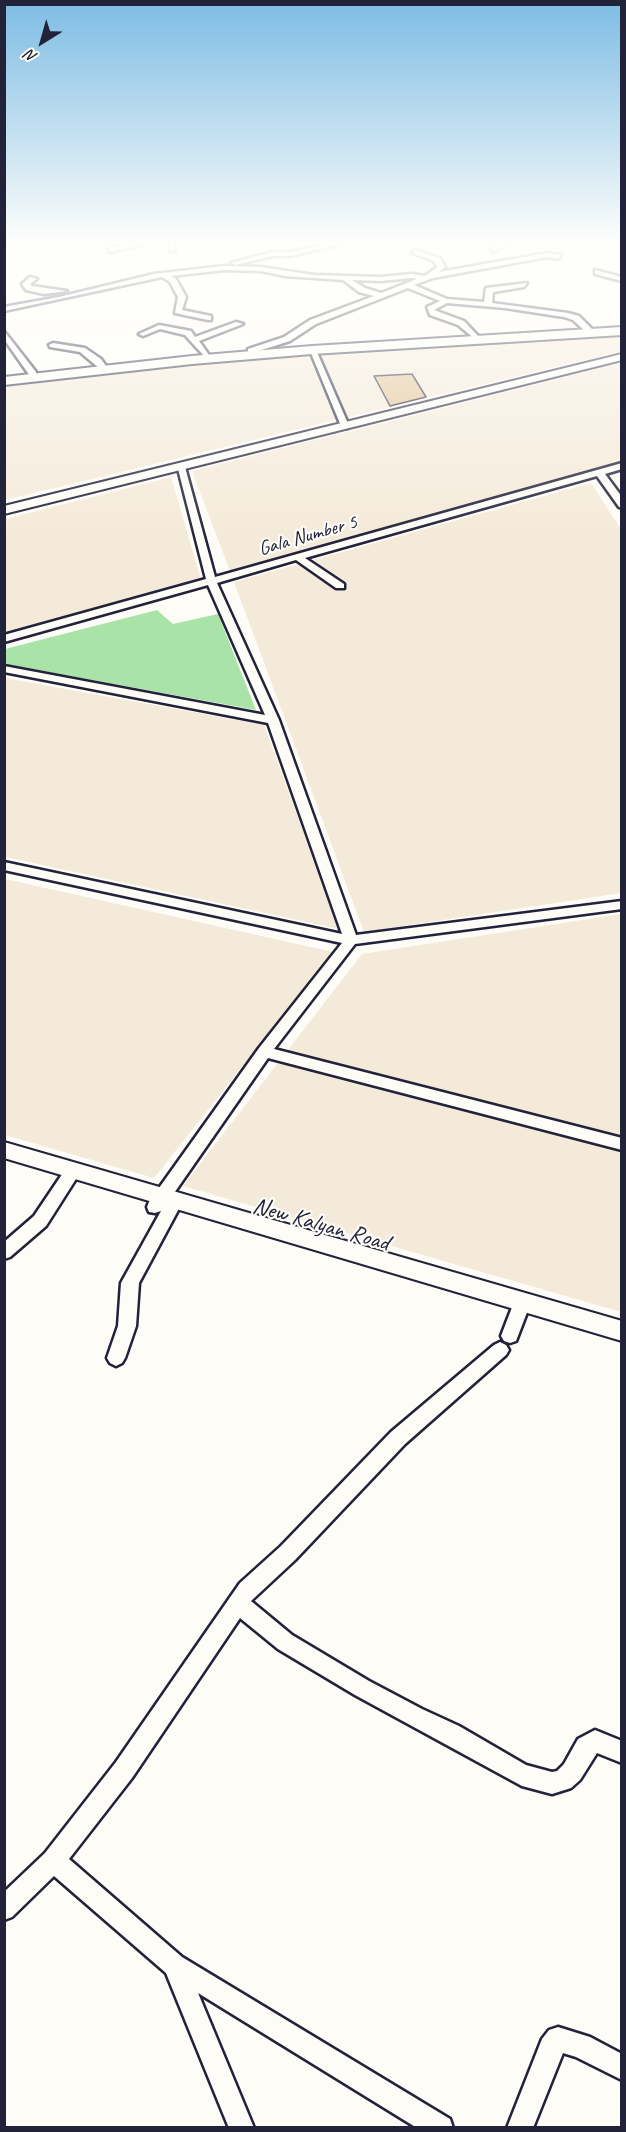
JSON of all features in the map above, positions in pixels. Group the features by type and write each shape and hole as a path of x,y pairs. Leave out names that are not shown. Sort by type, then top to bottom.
{"main road":[{"path":"4,379 251,353 426,340"},
{"path":"4,379 205,355 451,340"}],"street":[{"path":"9,340 33,374"},
{"path":"195,340 205,355"},
{"path":"251,353 282,340"},
{"path":"53,345 82,350 102,366"},
{"path":"312,350 345,426"},
{"path":"4,510 621,357"},
{"name":"Gala Number 5","path":"4,639 212,583 621,466"},
{"path":"180,467 212,583 273,720 351,940"},
{"path":"599,472 621,505"},
{"path":"299,558 340,586"},
{"path":"4,669 273,720"},
{"path":"4,866 351,940 621,905"},
{"path":"116,1358 128,1326 130,1283 165,1204 264,1052 351,940"},
{"path":"264,1052 621,1144"},
{"path":"4,1150 69,1176 40,1221 4,1252"},
{"name":"New Kalyan Road","path":"4,1164 69,1176 521,1306 621,1331"},
{"name":"New Kalyan Road","path":"280,1236 315,1241 521,1306 621,1341"},
{"path":"4,1908 53,1861 124,1770 247,1590 288,1553 398,1438 505,1343 521,1306"},
{"path":"238,1604 285,1642 304,1654 522,1775 552,1783 562,1780 572,1772 586,1747 595,1741 621,1752"},
{"path":"53,1861 174,1965 441,2127"},
{"path":"174,1965 242,2127"},
{"path":"520,2127 551,2048 558,2039 581,2046 621,2068"}],"shaded area":[{"path":"537,340 621,340 621,351 5,500 4,387 304,353"},
{"path":"621,363 621,463 230,571 192,471"},
{"path":"171,477 201,579 5,633 5,519"},
{"path":"591,483 621,529 621,893 364,932 234,582"},
{"path":"5,678 264,725 339,929 5,857"},
{"path":"5,879 333,952 154,1178 5,1135"},
{"path":"621,914 621,1312 183,1186 362,954"}],"green space":[{"path":"157,610 173,624 218,614 256,710 5,664 5,649"}],"building":[{"path":"412,374 426,397 390,406 374,376"}]}
